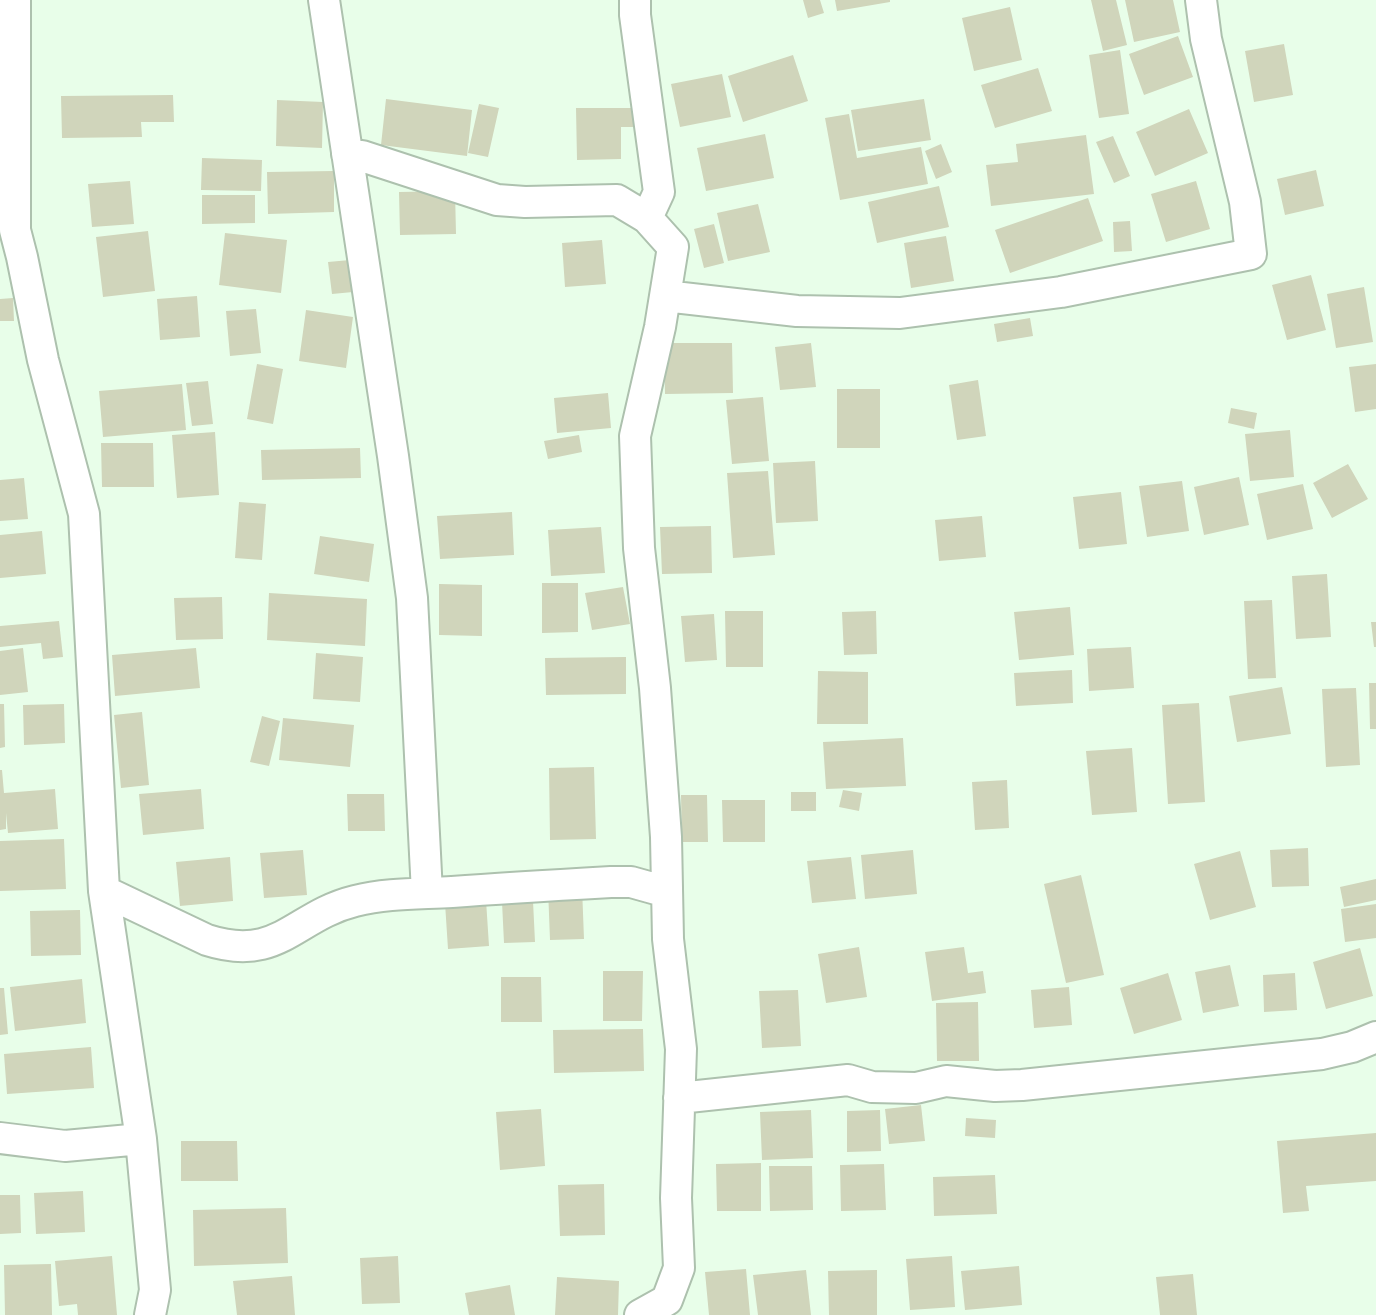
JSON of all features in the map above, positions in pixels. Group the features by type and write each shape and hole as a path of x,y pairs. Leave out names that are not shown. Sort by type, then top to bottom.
{"street":[{"path":"15,0 15,230 43,360 84,514 104,891 141,1139 155,1290 150,1315"},
{"path":"324,0 412,598 427,893"},
{"path":"635,0 659,192 647,218"},
{"path":"665,296 797,311 900,313 1061,292 1251,254 1245,202 1206,39 1201,0"},
{"path":"347,154 362,156 497,200 617,200 647,218 673,247 660,327 635,436 639,548 655,688 666,837 668,939 681,1049 676,1198 679,1268 667,1300 640,1315"},
{"path":"104,891 207,940 225,946 249,947 278,940 333,907 378,896 611,882 631,882 667,889"},
{"path":"679,1098 848,1080 872,1087 916,1088 946,1081 995,1086 1022,1085 1322,1054 1376,1037"},
{"path":"0,1138 65,1146 141,1139"}],"building":[{"path":"803,0 820,0 824,13 808,18"},
{"path":"835,0 890,0 890,2 837,11"},
{"path":"1091,0 1116,0 1127,45 1103,51"},
{"path":"1125,0 1173,0 1180,32 1134,42"},
{"path":"1010,7 1022,60 974,71 962,18"},
{"path":"1178,36 1193,77 1144,95 1129,54"},
{"path":"1284,44 1293,95 1254,102 1245,51"},
{"path":"1120,50 1129,114 1099,118 1089,55"},
{"path":"793,55 808,101 743,122 728,76"},
{"path":"1038,68 1052,111 995,128 981,85"},
{"path":"722,74 731,117 680,127 671,84"},
{"path":"173,95 174,122 141,122 142,137 62,138 61,96"},
{"path":"386,99 472,110 467,156 381,145"},
{"path":"924,99 931,140 858,151 851,110"},
{"path":"277,100 323,102 322,148 276,146"},
{"path":"479,104 499,108 488,157 468,153"},
{"path":"576,108 639,108 640,127 621,127 621,159 577,160"},
{"path":"1189,109 1208,153 1155,176 1136,132"},
{"path":"849,114 857,158 921,147 928,184 840,200 825,118"},
{"path":"765,134 774,178 706,191 697,148"},
{"path":"1086,135 1094,194 991,206 986,165 1018,162 1016,144"},
{"path":"1113,136 1130,176 1114,183 1096,142"},
{"path":"941,144 952,172 936,179 925,151"},
{"path":"202,158 262,160 261,191 201,190"},
{"path":"1316,170 1324,206 1285,215 1277,179"},
{"path":"334,171 334,212 268,214 267,172"},
{"path":"130,181 134,224 92,227 88,184"},
{"path":"1196,181 1210,229 1166,242 1151,194"},
{"path":"939,186 949,227 877,243 868,202"},
{"path":"455,191 456,234 400,235 399,192"},
{"path":"202,195 255,195 255,223 202,224"},
{"path":"1088,198 1103,241 1010,273 995,230"},
{"path":"758,204 770,252 728,261 717,213"},
{"path":"1130,221 1132,251 1114,252 1113,222"},
{"path":"714,224 724,263 704,268 694,229"},
{"path":"148,231 155,291 103,297 96,237"},
{"path":"225,233 287,240 281,293 219,285"},
{"path":"946,236 954,281 911,288 904,243"},
{"path":"602,240 606,284 565,287 562,243"},
{"path":"350,260 353,292 332,294 328,262"},
{"path":"1311,275 1326,330 1287,340 1272,285"},
{"path":"1364,287 1373,342 1336,348 1327,294"},
{"path":"197,296 200,337 160,340 157,299"},
{"path":"13,298 14,321 0,321 0,299"},
{"path":"256,309 261,353 230,356 226,311"},
{"path":"306,310 353,317 346,368 299,361"},
{"path":"1030,318 1033,336 997,342 994,324"},
{"path":"664,343 732,343 733,393 665,394"},
{"path":"811,343 816,387 780,390 775,347"},
{"path":"257,364 283,369 273,424 247,419"},
{"path":"1376,364 1376,409 1355,412 1349,367"},
{"path":"978,380 986,436 957,440 949,385"},
{"path":"208,381 213,424 192,426 186,383"},
{"path":"182,384 186,430 103,437 99,391"},
{"path":"837,389 880,389 880,448 837,448"},
{"path":"608,393 611,428 557,433 554,398"},
{"path":"763,397 769,461 732,464 726,400"},
{"path":"1231,408 1257,413 1254,429 1228,423"},
{"path":"1290,430 1294,477 1250,481 1245,434"},
{"path":"215,432 219,495 177,498 172,435"},
{"path":"579,435 582,452 548,459 544,441"},
{"path":"101,443 153,443 154,487 102,487"},
{"path":"360,448 361,478 262,480 261,450"},
{"path":"815,461 818,521 776,523 773,463"},
{"path":"1348,464 1368,499 1332,518 1313,483"},
{"path":"768,471 775,555 733,558 727,473"},
{"path":"1239,477 1249,525 1204,535 1194,487"},
{"path":"24,478 28,519 0,521 0,480"},
{"path":"1182,481 1189,531 1147,537 1139,486"},
{"path":"1303,484 1313,529 1267,540 1257,494"},
{"path":"1121,492 1127,544 1079,549 1073,497"},
{"path":"239,502 266,504 262,560 235,558"},
{"path":"512,512 514,555 440,559 437,516"},
{"path":"982,516 986,557 939,561 935,520"},
{"path":"711,526 712,573 662,574 660,527"},
{"path":"601,527 605,573 551,576 548,530"},
{"path":"42,531 46,574 0,578 0,535"},
{"path":"320,536 374,544 369,582 314,574"},
{"path":"1327,574 1331,637 1296,639 1292,576"},
{"path":"542,583 578,583 578,632 542,633"},
{"path":"439,584 482,585 482,636 439,635"},
{"path":"623,587 630,624 592,630 585,593"},
{"path":"269,593 367,599 365,646 267,640"},
{"path":"222,597 223,639 176,640 174,598"},
{"path":"1272,600 1276,678 1248,679 1244,601"},
{"path":"1070,607 1074,655 1019,660 1014,612"},
{"path":"725,611 763,611 763,667 726,667"},
{"path":"876,611 877,654 844,655 842,612"},
{"path":"714,614 717,660 685,662 681,616"},
{"path":"59,621 63,657 43,659 41,643 0,647 0,626"},
{"path":"1371,622 1376,622 1376,647 1374,647"},
{"path":"1131,647 1134,688 1089,691 1087,649"},
{"path":"23,648 28,692 0,695 0,651"},
{"path":"196,648 200,688 115,696 112,655"},
{"path":"316,653 363,657 360,702 313,699"},
{"path":"626,657 626,694 546,695 545,658"},
{"path":"1072,670 1073,703 1016,706 1014,673"},
{"path":"818,671 868,672 868,724 817,724"},
{"path":"1369,683 1376,683 1376,729 1370,729"},
{"path":"1282,687 1291,734 1237,742 1229,696"},
{"path":"1356,688 1360,765 1326,767 1322,689"},
{"path":"1199,703 1205,802 1168,804 1162,705"},
{"path":"0,704 4,704 5,747 0,748"},
{"path":"64,704 65,743 24,745 23,705"},
{"path":"142,712 149,785 121,788 114,715"},
{"path":"262,716 280,721 269,766 250,762"},
{"path":"283,718 354,725 350,767 279,760"},
{"path":"903,738 906,786 826,789 823,742"},
{"path":"1132,748 1137,812 1092,815 1086,751"},
{"path":"594,767 596,839 550,840 549,768"},
{"path":"0,770 4,793 55,789 58,829 8,833 6,813 6,829 0,830"},
{"path":"1007,780 1009,828 975,830 972,782"},
{"path":"201,789 204,829 143,835 139,794"},
{"path":"843,790 862,793 859,811 839,807"},
{"path":"791,792 816,792 816,811 791,811"},
{"path":"347,794 384,794 385,831 348,831"},
{"path":"681,795 707,795 708,842 682,842"},
{"path":"722,800 765,800 765,842 723,842"},
{"path":"64,839 66,889 0,891 0,841"},
{"path":"1308,848 1309,886 1272,887 1270,850"},
{"path":"303,850 307,895 264,898 260,853"},
{"path":"913,850 917,894 865,899 861,855"},
{"path":"1240,851 1256,907 1210,920 1194,864"},
{"path":"230,857 233,901 180,906 176,862"},
{"path":"851,857 856,899 812,903 807,861"},
{"path":"1081,875 1104,975 1066,983 1044,884"},
{"path":"1376,879 1376,900 1344,907 1340,887"},
{"path":"582,887 584,939 550,940 548,888"},
{"path":"486,900 489,946 448,949 445,903"},
{"path":"533,901 535,942 504,943 502,902"},
{"path":"1376,904 1376,938 1345,942 1341,909"},
{"path":"80,910 81,955 31,956 30,911"},
{"path":"859,947 867,997 826,1003 818,954"},
{"path":"964,947 968,973 983,971 986,993 932,1001 925,952"},
{"path":"1360,948 1373,996 1326,1009 1313,962"},
{"path":"1230,965 1239,1006 1203,1013 1195,972"},
{"path":"603,971 643,971 642,1021 603,1021"},
{"path":"1168,973 1182,1020 1134,1034 1120,988"},
{"path":"1295,973 1297,1010 1264,1012 1263,975"},
{"path":"501,977 541,977 542,1022 501,1022"},
{"path":"82,979 86,1023 15,1031 10,987"},
{"path":"1069,987 1072,1025 1034,1028 1031,990"},
{"path":"0,988 4,988 8,1034 0,1035"},
{"path":"798,990 801,1046 762,1048 759,991"},
{"path":"978,1002 979,1061 937,1061 936,1003"},
{"path":"643,1029 644,1071 554,1073 553,1030"},
{"path":"91,1047 94,1088 7,1094 4,1054"},
{"path":"921,1105 925,1141 889,1144 885,1109"},
{"path":"541,1109 545,1166 500,1170 496,1112"},
{"path":"811,1110 813,1158 762,1160 760,1112"},
{"path":"880,1110 881,1151 847,1152 847,1111"},
{"path":"966,1118 996,1120 995,1138 965,1136"},
{"path":"1376,1133 1376,1181 1306,1186 1309,1211 1283,1213 1277,1141"},
{"path":"181,1141 237,1141 238,1181 181,1181"},
{"path":"761,1163 761,1211 717,1211 716,1164"},
{"path":"884,1164 886,1210 841,1211 840,1165"},
{"path":"769,1166 812,1166 813,1210 770,1211"},
{"path":"995,1175 997,1214 934,1216 933,1177"},
{"path":"604,1184 605,1235 560,1236 558,1185"},
{"path":"83,1191 85,1232 36,1234 34,1193"},
{"path":"0,1195 20,1195 21,1233 0,1234"},
{"path":"286,1208 288,1263 194,1266 193,1210"},
{"path":"112,1256 117,1315 78,1315 77,1304 59,1306 55,1261"},
{"path":"398,1256 400,1303 362,1304 360,1258"},
{"path":"952,1256 955,1307 910,1310 906,1259"},
{"path":"51,1264 52,1315 5,1315 4,1265"},
{"path":"1019,1266 1022,1305 965,1310 961,1271"},
{"path":"746,1269 750,1315 709,1315 705,1272"},
{"path":"806,1270 811,1315 758,1315 753,1275"},
{"path":"877,1270 877,1315 829,1315 828,1271"},
{"path":"1193,1274 1197,1315 1160,1315 1156,1277"},
{"path":"292,1276 295,1315 237,1315 233,1281"},
{"path":"557,1277 619,1281 618,1315 555,1315"},
{"path":"510,1285 515,1315 469,1315 465,1293"}]}
